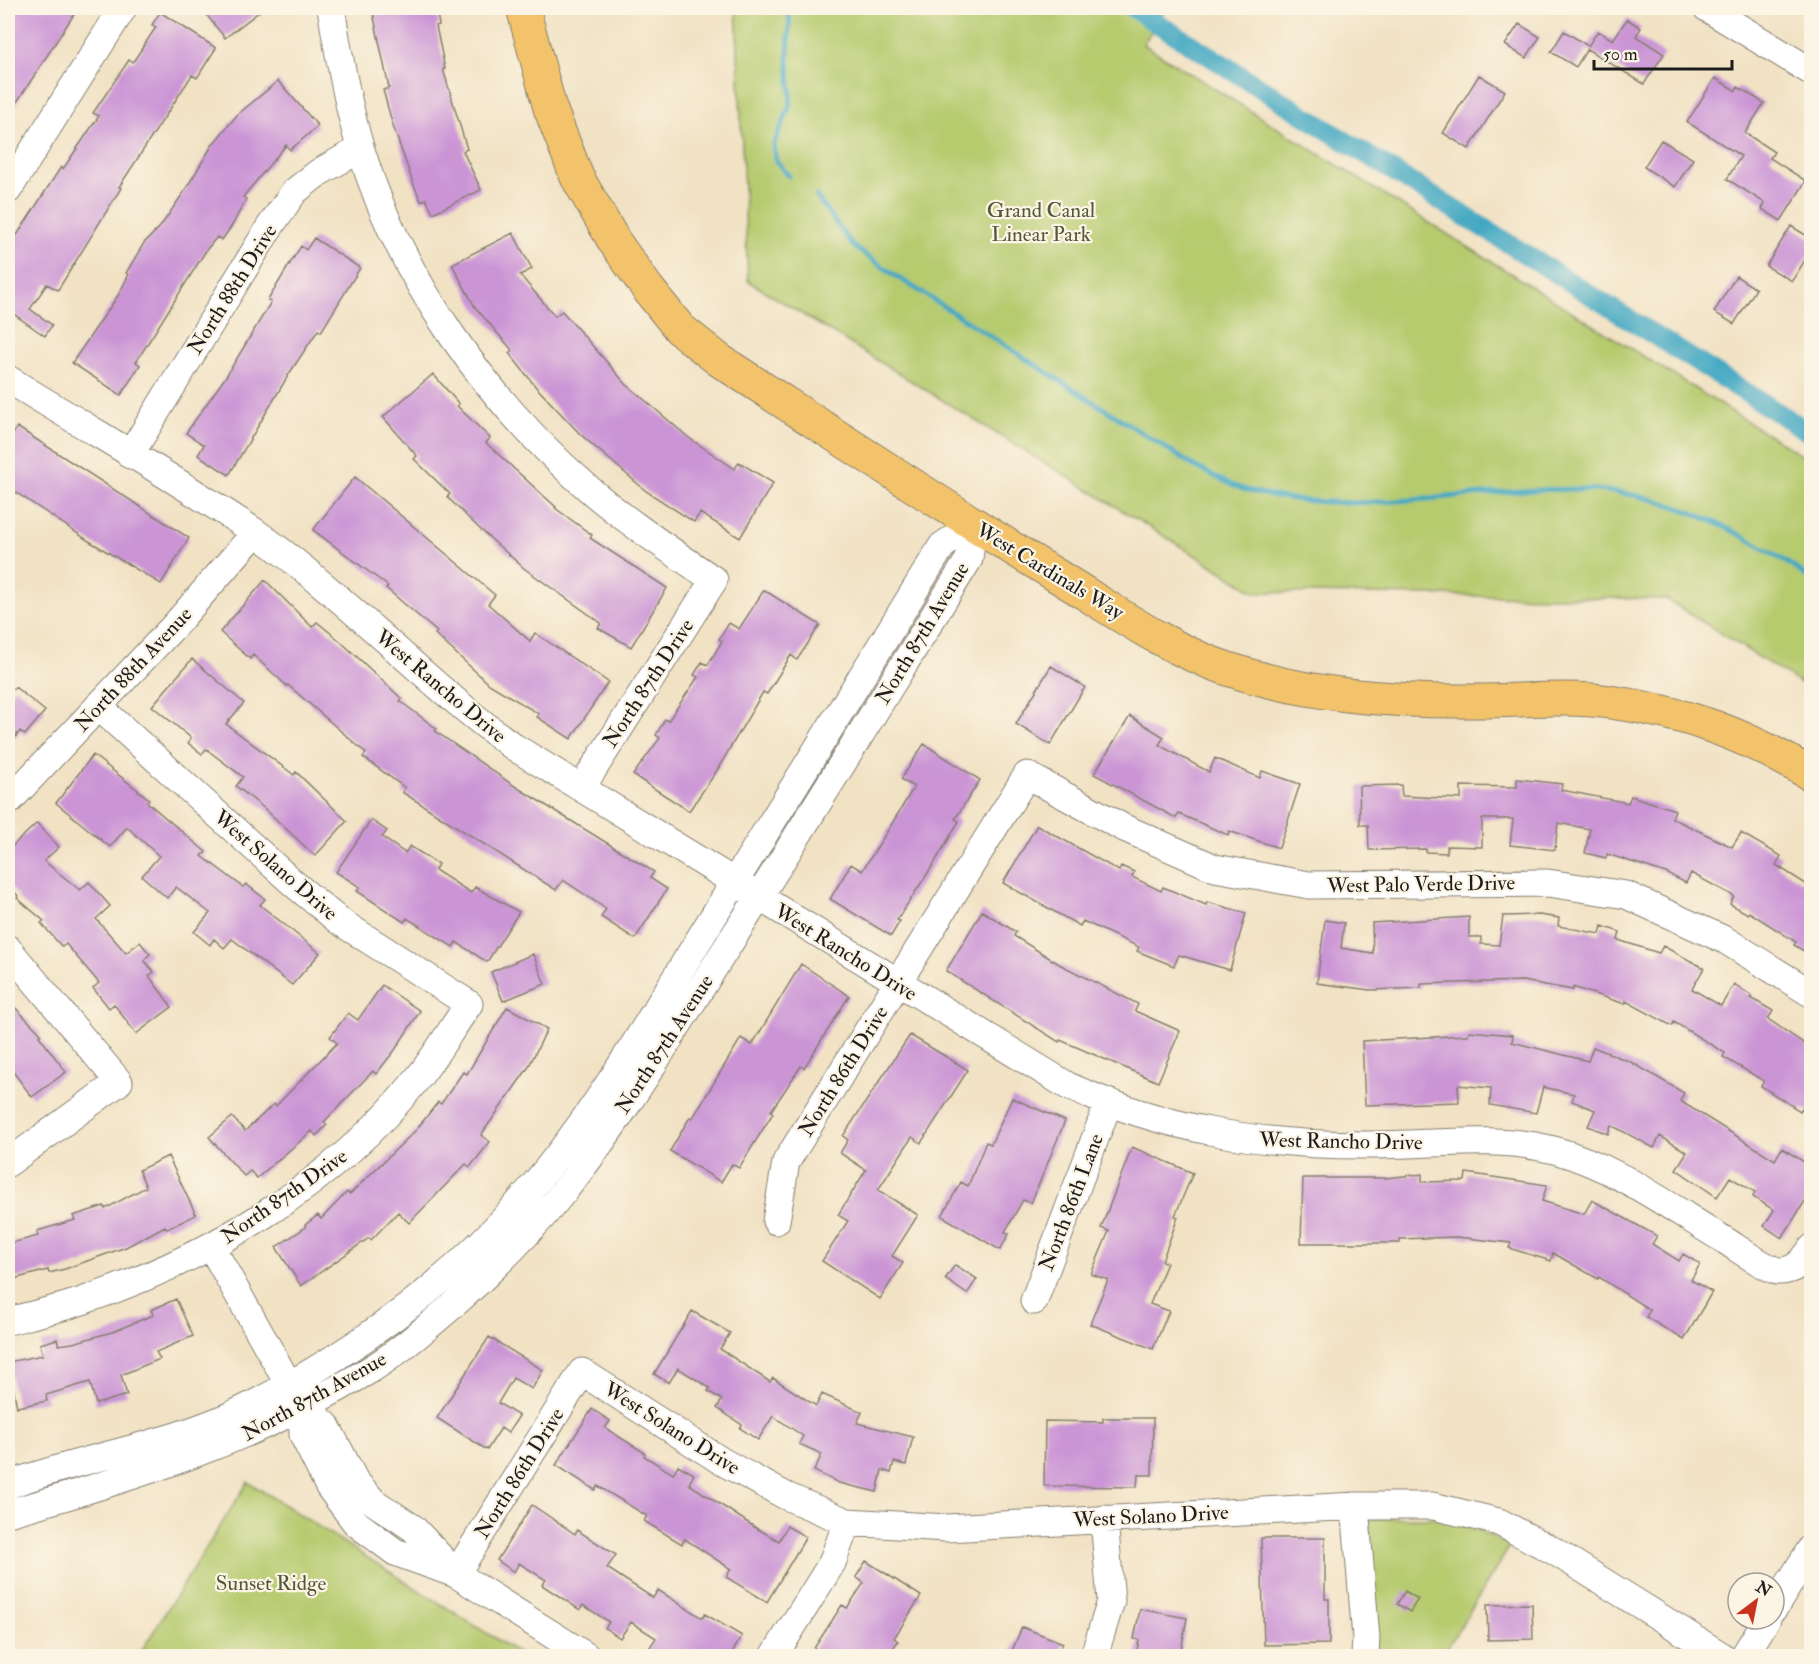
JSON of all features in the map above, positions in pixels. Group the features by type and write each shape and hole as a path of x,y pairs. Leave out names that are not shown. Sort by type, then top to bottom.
{"main road":[{"name":"West Cardinals Way","path":"523,8 550,108 577,177 614,241 680,329 719,360 973,525 1171,644 1227,669 1288,686 1407,702 1555,698 1608,702 1691,717 1767,749 1812,775"}],"street":[{"path":"8,190 123,8"},
{"path":"331,8 360,149"},
{"path":"1707,8 1812,72"},
{"name":"North 88th Drive","path":"130,455 269,228 294,192 318,173 360,149"},
{"name":"North 87th Drive","path":"360,149 395,234 424,290 458,345 489,388 589,489 638,528 714,580 582,787"},
{"name":"West Rancho Drive","path":"8,379 255,532 471,715 514,747 1057,1080 1108,1104 1199,1130 1274,1143 1366,1146 1476,1141 1514,1143 1553,1150 1614,1173 1768,1267 1787,1272 1802,1262 1812,1248"},
{"name":"North 87th Avenue","path":"8,1513 166,1466 251,1432 296,1396 329,1363 396,1316 473,1251 527,1194 569,1142 735,883 942,546 973,525"},
{"name":"North 87th Avenue","path":"8,1485 178,1433 240,1411 296,1396 370,1370 424,1330 483,1279 524,1237 572,1181 630,1100 969,559 973,525"},
{"name":"North 88th Avenue","path":"8,802 201,596 255,532"},
{"name":"West Solano Drive","path":"98,706 292,883 339,921 469,1004"},
{"name":"North 86th Drive","path":"776,1221 786,1162 1027,775"},
{"name":"West Palo Verde Drive","path":"1027,775 1122,827 1215,868 1309,885 1548,883 1626,895 1725,940 1812,994"},
{"path":"8,949 119,1082 8,1163"},
{"name":"North 87th Drive","path":"8,1322 81,1302 157,1273 253,1223 348,1153 418,1078 469,1004"},
{"name":"North 86th Lane","path":"1034,1301 1108,1104"},
{"path":"211,1246 296,1396 326,1425 355,1481 386,1510 412,1528 456,1574"},
{"name":"West Solano Drive","path":"582,1372 723,1462 786,1496 847,1522 947,1528 1354,1506 1433,1506 1499,1522 1554,1551 1722,1656"},
{"name":"North 86th Drive","path":"456,1574 582,1372"},
{"path":"296,1396 303,1435 329,1487 356,1523 395,1552 456,1574 586,1656"},
{"path":"1354,1506 1365,1656"},
{"path":"369,1533 386,1510"},
{"path":"1095,1656 1112,1601 1104,1519"},
{"path":"774,1656 832,1563 847,1522"},
{"path":"1786,1588 1812,1546"},
{"path":"1744,1656 1760,1631"}],"green space":[{"name":"Grand Canal Linear Park","path":"736,8 1167,8 1143,44 1811,461 1811,690 1666,599 1255,592 748,281"},
{"name":"Sunset Ridge","path":"248,1482 523,1656 138,1656"},
{"path":"1369,1518 1439,1518 1475,1528 1510,1546 1442,1656 1375,1656"}],"building":[{"path":"8,8 78,8 8,116"},
{"path":"201,8 264,8 225,38"},
{"path":"372,8 436,8 439,25 436,26 445,69 443,69 467,149 463,151 481,190 433,213 426,199 421,201 393,126 383,90 389,88"},
{"path":"160,12 216,48 197,78 192,75 119,187 121,188 58,290 47,284 30,309 52,325 45,336 8,310 8,249 61,167 63,169 99,116 93,113 129,60 133,62 156,27 152,25"},
{"path":"1627,19 1641,28 1636,36 1664,54 1644,84 1587,49 1576,67 1551,52 1564,31 1588,46 1598,31 1613,40"},
{"path":"1519,24 1540,37 1526,58 1505,45"},
{"path":"1479,75 1505,91 1469,149 1443,133"},
{"path":"1715,78 1736,91 1738,87 1764,103 1745,133 1774,152 1770,158 1806,181 1781,221 1762,209 1765,203 1727,179 1741,156 1687,122"},
{"path":"278,81 318,126 290,150 286,145 243,197 246,199 233,224 222,240 217,237 207,249 136,362 140,365 121,395 72,363 119,294 129,274 126,273 144,243 160,227 213,144 237,115"},
{"path":"1661,140 1693,159 1675,187 1644,167"},
{"path":"1791,226 1812,239 1812,249 1792,281 1766,266"},
{"path":"513,233 532,269 520,275 555,316 562,311 626,384 689,438 735,469 739,462 773,483 740,538 700,513 694,522 646,491 580,434 536,387 509,353 512,350 475,307 452,264"},
{"path":"314,238 360,268 321,332 318,330 289,374 229,475 198,455 204,445 186,433 227,375 271,302 268,300 301,246 306,250"},
{"path":"1736,276 1756,289 1734,324 1714,312"},
{"path":"433,374 459,404 457,406 490,438 486,443 555,508 592,535 590,538 667,588 631,647 598,628 601,623 525,569 481,530 447,497 450,494 414,459 417,456 383,417"},
{"path":"17,427 189,538 161,584 89,541 8,487 8,443"},
{"path":"355,477 495,595 488,604 530,641 535,633 608,682 571,739 537,717 539,714 489,684 435,634 437,632 386,588 388,586 313,530"},
{"path":"265,580 312,627 317,622 339,640 402,699 400,701 437,729 435,731 513,785 654,872 650,878 667,889 635,939 601,917 606,909 563,880 556,890 402,792 405,788 363,757 366,753 253,655 250,659 220,632"},
{"path":"764,590 820,625 797,660 791,655 767,694 763,692 716,772 689,811 633,775 660,738 656,735 665,719 668,721 698,677 694,675 702,662 708,665 729,623 739,629"},
{"path":"192,659 244,703 226,724 294,775 296,772 347,821 315,856 265,809 236,786 243,777 206,749 202,754 188,743 191,738 152,706"},
{"path":"1051,666 1085,687 1050,745 1016,724"},
{"path":"15,687 45,711 25,735 20,731 8,747 8,696"},
{"path":"1130,716 1164,737 1159,745 1209,772 1215,758 1260,778 1262,771 1300,784 1279,848 1229,831 1228,835 1179,814 1176,818 1094,774"},
{"path":"924,744 980,780 955,819 959,821 935,862 897,920 900,921 891,936 830,899 851,864 862,871 890,827 914,787 901,779"},
{"path":"93,755 149,799 147,802 206,852 202,856 243,887 246,884 265,899 260,905 320,953 292,985 232,939 224,948 214,939 210,945 194,932 210,913 176,887 167,898 142,876 159,856 127,827 110,847 56,803"},
{"path":"1517,779 1562,784 1561,790 1628,803 1631,796 1675,810 1672,818 1732,847 1741,833 1781,856 1776,865 1812,888 1812,956 1794,945 1796,942 1749,912 1748,914 1730,904 1734,896 1691,873 1686,883 1666,873 1607,854 1606,858 1585,853 1590,829 1558,823 1555,850 1510,845 1513,819 1482,819 1482,847 1447,846 1447,853 1426,852 1426,849 1369,850 1368,825 1360,825 1359,786 1401,785 1402,796 1461,799 1461,786 1517,787"},
{"path":"371,820 387,831 382,837 405,853 410,846 438,864 435,870 471,893 475,887 519,912 487,962 456,942 453,947 407,918 404,922 357,891 360,887 336,872"},
{"path":"37,823 59,847 44,861 80,890 89,882 110,906 96,919 126,953 140,942 150,954 144,960 154,972 149,976 172,1007 136,1034 114,1004 109,1008 93,988 99,983 66,944 62,947 41,923 44,921 17,898 18,896 8,884 8,850"},
{"path":"1037,825 1119,871 1121,866 1134,872 1132,877 1161,891 1163,887 1206,905 1207,902 1246,913 1230,970 1179,955 1174,966 1137,951 1139,947 1083,921 1080,926 1003,883"},
{"path":"982,911 1016,932 1014,936 1059,964 1138,1004 1135,1011 1180,1031 1158,1082 1060,1040 1059,1042 946,971"},
{"path":"1539,915 1559,918 1558,926 1600,934 1602,926 1620,932 1618,940 1659,953 1663,946 1704,968 1692,989 1721,1006 1734,984 1752,996 1751,998 1773,1011 1768,1019 1812,1049 1812,1113 1802,1108 1800,1111 1761,1086 1764,1081 1723,1057 1725,1053 1674,1022 1672,1026 1626,1001 1625,1004 1573,987 1573,990 1523,981 1421,984 1421,988 1370,990 1317,983 1325,920 1344,923 1341,948 1373,953 1372,923 1469,917 1469,937 1481,937 1481,944 1499,945 1503,916"},
{"path":"533,954 545,984 503,1001 491,972"},
{"path":"801,964 849,996 804,1068 801,1066 771,1111 773,1113 739,1168 732,1164 721,1182 670,1151 741,1038 752,1045"},
{"path":"382,985 420,1011 395,1050 376,1074 373,1071 324,1122 327,1125 316,1136 312,1131 257,1178 250,1171 244,1176 209,1137 232,1117 245,1131 274,1104 276,1106 337,1043 330,1037 348,1013 358,1020"},
{"path":"8,1000 41,1034 39,1036 66,1072 32,1097 8,1065"},
{"path":"507,1007 547,1029 528,1068 481,1135 490,1142 470,1167 466,1164 409,1223 398,1212 371,1240 369,1238 301,1286 276,1247 306,1227 305,1225 318,1215 321,1219 347,1192 350,1194 416,1130 438,1102 441,1104 463,1072 467,1074"},
{"path":"1469,1031 1513,1035 1512,1042 1588,1061 1593,1047 1631,1062 1684,1093 1680,1101 1775,1160 1782,1148 1812,1167 1812,1190 1782,1238 1764,1226 1774,1210 1753,1197 1755,1192 1730,1177 1717,1197 1676,1169 1687,1152 1660,1136 1654,1148 1611,1125 1608,1134 1588,1126 1595,1110 1572,1101 1574,1094 1543,1087 1536,1113 1490,1105 1491,1088 1458,1085 1459,1102 1365,1105 1362,1041 1468,1035"},
{"path":"910,1035 968,1070 921,1143 912,1137 878,1190 918,1215 892,1256 903,1263 880,1299 822,1261 848,1221 838,1215 866,1170 840,1153 848,1140 843,1136"},
{"path":"1012,1098 1065,1121 1031,1203 1023,1200 1005,1232 1009,1234 1000,1250 942,1216 961,1182 968,1186 986,1142 991,1144"},
{"path":"1132,1147 1193,1173 1175,1216 1178,1217 1162,1261 1167,1263 1150,1304 1169,1311 1153,1349 1090,1324 1108,1280 1091,1274 1109,1231 1101,1228"},
{"path":"168,1156 196,1215 167,1229 165,1226 126,1247 65,1269 49,1273 48,1270 10,1280 8,1244 38,1236 37,1231 75,1220 73,1216 104,1206 105,1209 146,1187 139,1170"},
{"path":"1466,1173 1547,1185 1542,1201 1584,1214 1592,1200 1657,1236 1652,1244 1679,1261 1683,1254 1700,1264 1691,1280 1712,1292 1684,1340 1646,1317 1650,1310 1599,1277 1598,1279 1553,1253 1551,1261 1509,1248 1511,1243 1457,1237 1400,1239 1400,1243 1301,1243 1303,1178 1385,1178 1422,1174 1422,1182 1465,1181"},
{"path":"955,1265 977,1279 967,1294 945,1279"},
{"path":"176,1299 193,1336 156,1352 160,1359 121,1375 127,1395 96,1404 90,1382 46,1395 47,1401 17,1407 8,1362 43,1355 40,1344 57,1339 59,1345 112,1332 153,1315 151,1310"},
{"path":"692,1311 730,1333 720,1349 770,1382 773,1378 816,1406 822,1394 862,1412 857,1423 913,1437 906,1465 894,1462 891,1473 882,1470 877,1492 839,1483 814,1471 822,1454 799,1444 803,1436 773,1416 758,1440 740,1428 742,1425 717,1408 722,1400 708,1391 710,1388 678,1368 669,1383 654,1374"},
{"path":"489,1337 543,1370 532,1389 513,1378 498,1403 519,1416 508,1433 501,1428 487,1450 437,1418"},
{"path":"592,1409 610,1421 605,1428 673,1474 678,1465 694,1474 689,1484 756,1528 779,1541 787,1526 806,1537 767,1602 726,1577 731,1569 685,1539 682,1544 644,1521 647,1516 598,1486 595,1490 556,1465"},
{"path":"1103,1418 1153,1418 1152,1475 1138,1475 1137,1487 1044,1486 1045,1421 1103,1422"},
{"path":"532,1505 575,1534 577,1530 616,1555 607,1568 653,1598 658,1590 702,1618 705,1614 742,1636 730,1656 644,1656 656,1638 631,1622 620,1638 605,1628 609,1622 583,1605 580,1610 542,1585 546,1580 519,1563 514,1572 497,1560"},
{"path":"1261,1538 1325,1538 1325,1599 1329,1599 1329,1644 1264,1645"},
{"path":"866,1561 921,1596 894,1638 898,1641 888,1656 809,1656 842,1605 847,1608 864,1583 856,1577"},
{"path":"1405,1591 1418,1599 1410,1612 1397,1604"},
{"path":"1532,1604 1533,1639 1488,1640 1487,1605"},
{"path":"1140,1609 1187,1618 1180,1656 1136,1656 1139,1640 1134,1639"},
{"path":"1022,1627 1063,1643 1057,1656 1010,1656"}],"waterway":[{"path":"789,176 776,161 774,144 789,108 791,96 788,60 790,8"},
{"path":"1133,8 1812,434"},
{"path":"816,196 853,246 896,276 1194,466 1237,487 1286,498 1330,502 1419,500 1552,490 1596,490 1625,493 1654,500 1710,520 1763,548 1812,580"}]}
